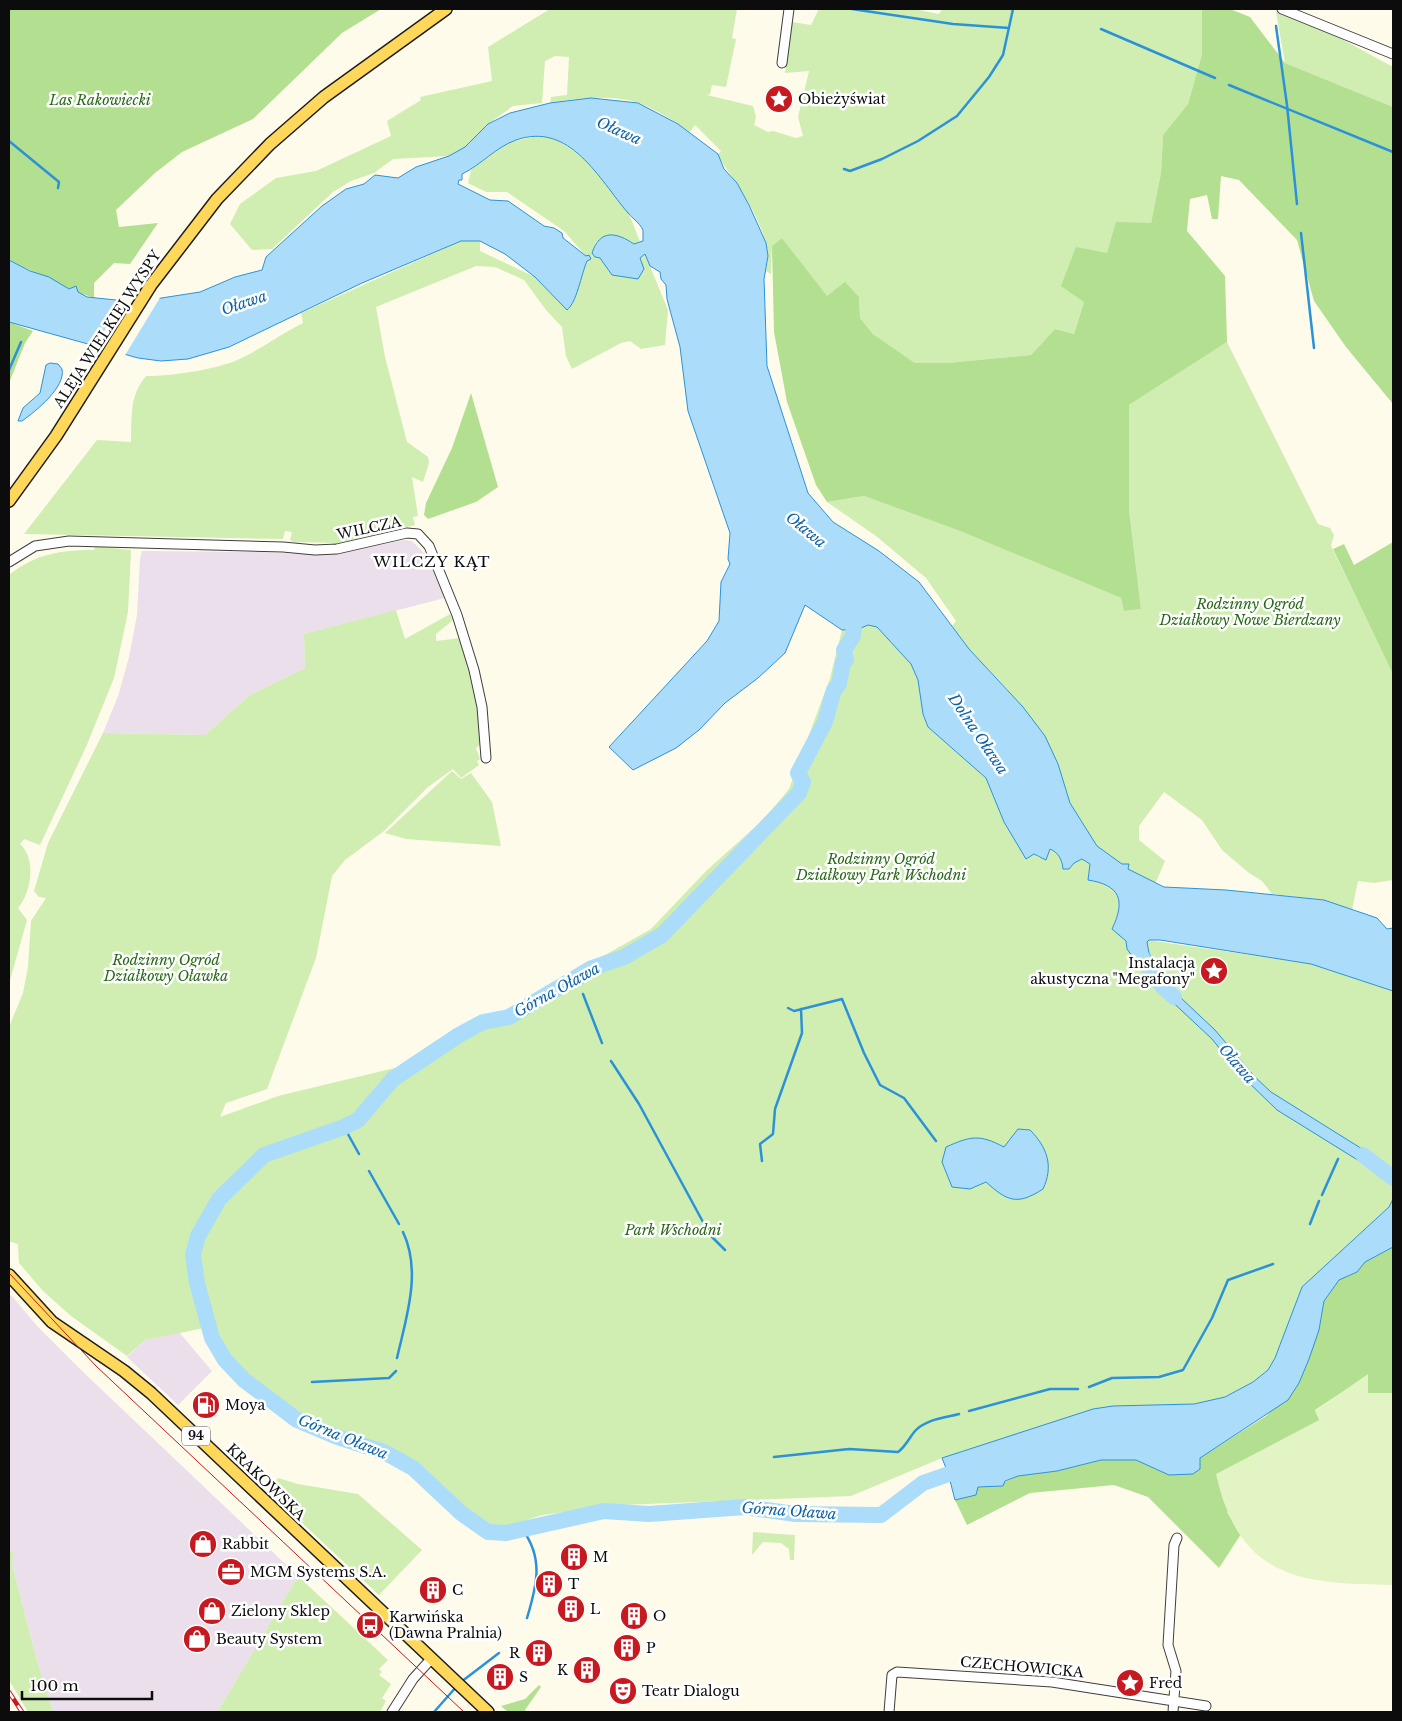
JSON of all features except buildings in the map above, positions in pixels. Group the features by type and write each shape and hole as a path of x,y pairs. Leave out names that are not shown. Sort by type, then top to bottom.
{"main road":[{"name":"ALEJA WIELKIEJ WYSPY","path":"9,500 56,436 150,285 217,199 270,144 324,97 446,9"},
{"name":"KRAKOWSKA","path":"9,1275 52,1322 118,1367 151,1393 431,1659"},
{"name":"94","path":"431,1659 488,1712"}],"street":[{"path":"782,63 789,9"},
{"path":"1282,9 1393,54"},
{"name":"WILCZA","path":"9,562 27,550 46,543 89,541 283,547 315,550 337,549 406,533 418,534 428,546 466,640 481,695 486,758"},
{"path":"1173,1712 1176,1671 1168,1645 1174,1545 1177,1538"},
{"path":"392,1712 413,1679 431,1659"},
{"name":"CZECHOWICKA","path":"889,1712 892,1675 897,1672 1052,1682 1174,1701"},
{"path":"1174,1701 1206,1706"}],"shaded area":[{"path":"404,540 412,541 426,555 445,598 304,634 305,668 250,695 205,735 103,733 118,696 129,657 137,615 142,551 328,555"},
{"path":"11,1295 38,1327 81,1370 298,1576 218,1711 220,1712 53,1712 36,1657 12,1564 14,1553 9,1550 9,1297"},
{"path":"179,1332 212,1371 178,1405 127,1357 145,1340"}],"green space":[{"name":"Las Rakowiecki","path":"9,9 381,9 342,33 253,119 182,152 155,173 116,210 119,227 158,223 130,264 114,263 94,283 94,298 77,292 76,286 69,289 9,260"},
{"path":"550,9 737,9 732,38 736,39 726,87 712,85 710,94 707,95 753,106 756,117 754,125 768,132 773,131 796,138 803,136 798,117 809,71 785,73 792,22 811,25 819,9 914,9 939,14 942,9 1202,9 1202,54 1188,104 1163,135 1161,173 1151,223 1108,253 1084,302 1074,334 1055,329 1031,355 947,363 915,363 873,334 860,318 859,297 845,283 827,297 782,238 772,246 771,274 766,271 768,258 765,239 757,218 718,154 721,151 695,125 690,132 652,109 629,100 595,98 550,103 551,97 567,95 569,57 555,56 545,61 542,103 513,106 488,124 465,147 449,156 393,159 374,173 351,181 333,192 272,249 252,250 230,224 240,204 276,178 316,171 391,136 387,121 421,100 420,97 492,81 488,47"},
{"path":"1202,9 1230,9 1250,17 1285,63 1393,107 1393,404 1346,347 1314,301 1297,240 1239,180 1221,176 1218,219 1212,219 1207,195 1190,199 1187,231 1225,276 1227,342 1129,405 1129,509 1141,609 1124,611 1121,598 960,531 864,496 827,502 816,485 787,402 774,332 772,246 782,238 827,296 845,282 859,297 860,318 873,334 915,363 947,363 1031,355 1055,329 1074,334 1084,302 1061,286 1076,247 1107,253 1116,222 1151,223 1161,173 1163,135 1188,104 1202,54"},
{"path":"1276,12 1338,37 1393,67 1393,107 1285,63"},
{"path":"540,135 565,145 578,154 602,177 628,213 640,242 634,244 625,238 596,242 592,253 600,257 612,275 645,254 668,310 665,345 641,349 630,341 621,343 572,369 566,356 562,327 546,310 524,280 495,267 476,266 376,307 385,357 407,442 428,457 429,463 423,482 412,477 418,516 413,517 415,525 340,543 294,542 290,540 292,532 285,531 283,539 24,534 97,440 131,442 132,407 137,391 146,376 198,371 236,361 303,323 301,313 461,241 480,241 480,251 535,277 568,310 587,261 586,256 564,231 507,192 486,192 468,183 471,170 507,143"},
{"path":"9,322 33,331 25,343 9,383"},
{"name":"Rodzinny Ogród Działkowy Nowe Bierdzany","path":"1227,342 1318,524 1330,528 1334,535 1331,546 1393,673 1393,880 1374,883 1358,881 1352,910 1324,900 1272,894 1262,881 1249,873 1222,850 1202,820 1164,792 1139,826 1139,840 1165,861 1155,884 1128,869 1129,864 1122,864 1111,858 1097,846 1070,803 1058,764 1008,690 969,649 952,626 956,621 926,578 876,536 827,502 864,496 960,531 1121,598 1124,611 1141,609 1129,509 1129,405"},
{"path":"471,393 498,487 476,502 428,519 424,515 426,503 452,448"},
{"path":"1393,542 1393,674 1333,549 1344,544 1354,565"},
{"path":"95,546 131,550 128,612 114,678 86,747 40,845 24,839 20,844 29,858 30,876 23,902 18,908 27,920 9,984 9,575 39,558 59,552 94,550"},
{"name":"Park Wschodni","path":"396,610 405,639 450,614 453,620 436,634 436,641 461,638 478,693 481,744 476,748 480,759 477,761 479,765 461,778 453,769 428,787 384,831 345,860 332,876 316,958 267,1089 226,1103 220,1117 278,1096 407,1065 457,1029 513,1007 651,929 706,871 764,819 789,789 830,678 842,630 861,628 868,625 877,627 911,664 918,680 923,714 928,727 986,778 1004,822 1026,858 1034,854 1039,858 1049,849 1056,852 1069,869 1074,863 1082,859 1090,864 1088,880 1099,882 1113,890 1117,895 1119,909 1112,928 1148,940 1311,964 1393,991 1393,1199 1389,1207 1302,1287 1275,1358 1268,1370 1253,1382 1225,1397 942,1458 851,1496 619,1505 542,1515 503,1528 482,1523 410,1458 348,1435 291,1409 238,1368 214,1326 145,1340 127,1356 71,1316 43,1291 19,1263 18,1244 9,1241 9,1027 23,993 28,967 31,921 46,898 39,897 34,891 48,843 103,733 205,735 250,695 305,668 304,634"},
{"path":"452,771 461,779 471,773 492,802 501,846 406,839 385,833"},
{"path":"1393,1247 1393,1393 1368,1393 1368,1375 1315,1410 1320,1420 1227,1512 1241,1534 1219,1568 1148,1497 1114,1485 1030,1493 967,1525 955,1500 963,1498 978,1487 994,1487 1018,1476 1057,1471 1101,1460 1136,1460 1169,1475 1200,1469 1200,1458 1266,1416 1299,1383 1319,1330 1324,1301 1339,1280 1357,1272 1365,1262"},
{"path":"1368,1374 1368,1393 1393,1393 1393,1585 1319,1580 1296,1575 1275,1567 1256,1554 1240,1535 1225,1506 1216,1474 1319,1420 1315,1411"},
{"path":"278,1478 298,1484 358,1494 422,1550 379,1595 267,1490"},
{"path":"753,1532 795,1535 794,1560 790,1560 789,1549 781,1543 763,1542 752,1555"},
{"path":"9,1550 14,1553 12,1564 36,1657 53,1712 28,1712 9,1680"},
{"path":"298,1576 388,1660 379,1669 382,1672 379,1675 391,1684 382,1698 386,1701 380,1712 218,1711"},
{"path":"539,1685 541,1687 525,1710 527,1712 508,1712 501,1706 525,1699"}],"water":[{"name":"Dolna Oława","path":"591,98 638,103 678,124 718,154 724,169 737,183 749,205 766,243 768,256 764,279 767,366 808,493 833,522 879,551 919,582 969,649 1023,707 1045,736 1058,764 1070,803 1097,846 1122,864 1129,864 1128,869 1164,887 1226,890 1324,900 1377,918 1387,929 1393,928 1393,991 1311,964 1160,940 1149,940 1147,942 1149,953 1161,976 1144,973 1127,949 1126,941 1112,929 1119,910 1119,902 1113,890 1099,882 1088,880 1090,864 1082,859 1074,863 1069,869 1063,869 1060,857 1050,849 1046,860 1034,854 1026,859 1004,822 986,778 928,727 923,714 918,680 911,664 877,627 868,625 861,628 842,630 805,605 785,653 758,678 725,703 699,730 676,748 633,770 609,747 707,641 719,621 721,582 730,564 728,559 730,533 688,411 680,347 667,299 666,285 661,279 660,272 650,266 645,254 640,258 644,269 638,279 612,275 600,258 595,257 592,253 595,245 604,236 615,235 634,244 643,241 643,230 594,170 568,146 552,139 535,136 516,140 502,147 462,174 462,180 459,180 458,184 490,200 508,201 544,226 554,228 562,233 563,238 586,256 589,255 591,259 587,261 574,301 567,310 535,277 505,254 480,241 461,241 362,283 229,347 188,359 161,361 138,358 9,322 9,260 30,271 49,277 69,289 76,286 78,292 87,297 116,300 155,299 200,292 235,277 262,270 266,257 322,206 346,189 364,184 375,175 398,178 416,167 449,156 465,147 488,124 510,113 550,103"},
{"path":"50,363 58,364 62,369 62,376 55,391 35,411 22,421 18,421 23,408 40,393 46,365"},
{"path":"1149,980 1164,982 1215,1030 1255,1077 1271,1092 1383,1162 1377,1172 1277,1110 1241,1075 1212,1039"},
{"path":"1018,1129 1030,1130 1041,1143 1047,1157 1048,1172 1043,1189 1026,1198 1013,1199 1000,1194 986,1182 970,1189 952,1187 942,1162 946,1147 969,1139 981,1138 1004,1147"},
{"path":"1393,1199 1393,1247 1365,1262 1357,1272 1339,1280 1324,1301 1319,1330 1309,1359 1299,1383 1288,1400 1200,1458 1200,1469 1193,1474 1169,1475 1136,1460 1101,1460 1057,1471 1018,1476 1005,1481 1003,1486 978,1487 976,1495 955,1500 942,1458 1093,1409 1113,1406 1194,1404 1225,1397 1253,1382 1268,1370 1275,1358 1302,1287 1389,1207"}],"pier":[{"path":"161,296 124,357 94,348 124,298"}],"waterway":[{"path":"852,9 953,24 1009,28"},
{"path":"844,169 850,171 882,159 918,141 957,116 989,77 1003,55 1013,9"},
{"path":"1276,26 1287,105 1297,204"},
{"path":"1101,29 1215,78"},
{"path":"1229,85 1393,152"},
{"path":"9,141 59,182 58,188"},
{"path":"1301,233 1314,348"},
{"path":"9,370 21,342"},
{"name":"Górna Oława","path":"855,608 853,636 844,650 846,660 843,662 839,684 834,690 825,722 798,773 803,782 799,793 662,935 624,957 592,968 509,1017 483,1022 459,1035 393,1079 358,1120 344,1127 264,1155 219,1199 198,1236 193,1255 197,1283 212,1338 225,1360 244,1380 297,1420 337,1437 384,1452 413,1468 461,1513 488,1532 506,1533 604,1511 649,1514 745,1507 796,1514 881,1515 923,1483 969,1467"},
{"name":"Oława","path":"1141,956 1162,986 1174,997"},
{"name":"Górna Oława","path":"580,975 582,983"},
{"path":"583,994 602,1043"},
{"path":"788,1008 794,1011 842,999 864,1053 880,1085 904,1098 936,1141"},
{"path":"762,1161 760,1144 773,1134 775,1109 802,1033 801,1009"},
{"path":"611,1061 639,1104 712,1237 725,1250"},
{"path":"344,1127 359,1154"},
{"name":"Oława","path":"1363,1155 1393,1178"},
{"path":"1322,1195 1338,1159"},
{"path":"369,1171 399,1224"},
{"path":"1310,1224 1319,1201"},
{"path":"397,1358 408,1311 412,1279 409,1247 403,1232"},
{"path":"1089,1387 1112,1378 1159,1377 1183,1370 1212,1318 1228,1280 1273,1264"},
{"path":"312,1382 389,1378 396,1371"},
{"path":"969,1411 1050,1389 1078,1389"},
{"path":"774,1457 849,1449 898,1452 919,1427 930,1421 959,1414"},
{"path":"522,1529 529,1540 536,1561 536,1583 527,1618"},
{"path":"461,1682 499,1653"},
{"path":"434,1712 457,1686"}],"tram line":[{"path":"9,1273 96,1366 464,1712"}],"railway":[{"path":"9,1692 22,1712"}],"place":[{"name":"Obieżyświat","path":"779,99"},
{"name":"Instalacja akustyczna \"Megafony\"","path":"1214,971"},
{"name":"Moya","path":"206,1405"},
{"name":"Rabbit","path":"203,1544"},
{"name":"M","path":"574,1557"},
{"name":"MGM Systems S.A.","path":"231,1572"},
{"name":"T","path":"549,1584"},
{"name":"C","path":"433,1590"},
{"name":"L","path":"571,1609"},
{"name":"Zielony Sklep","path":"212,1611"},
{"name":"O","path":"634,1616"},
{"name":"Karwińska (Dawna Pralnia)","path":"370,1625"},
{"name":"Beauty System","path":"197,1639"},
{"name":"P","path":"627,1648"},
{"name":"R","path":"539,1653"},
{"name":"K","path":"587,1670"},
{"name":"S","path":"500,1677"},
{"name":"Fred","path":"1130,1683"},
{"name":"Teatr Dialogu","path":"623,1691"}],"district":[{"name":"WILCZY KĄT","path":"432,562"}],"park label":[{"name":"Rodzinny Ogród Działkowy Park Wschodni","path":"881,868"},
{"name":"Rodzinny Ogród Działkowy Oławka","path":"166,968"}]}
